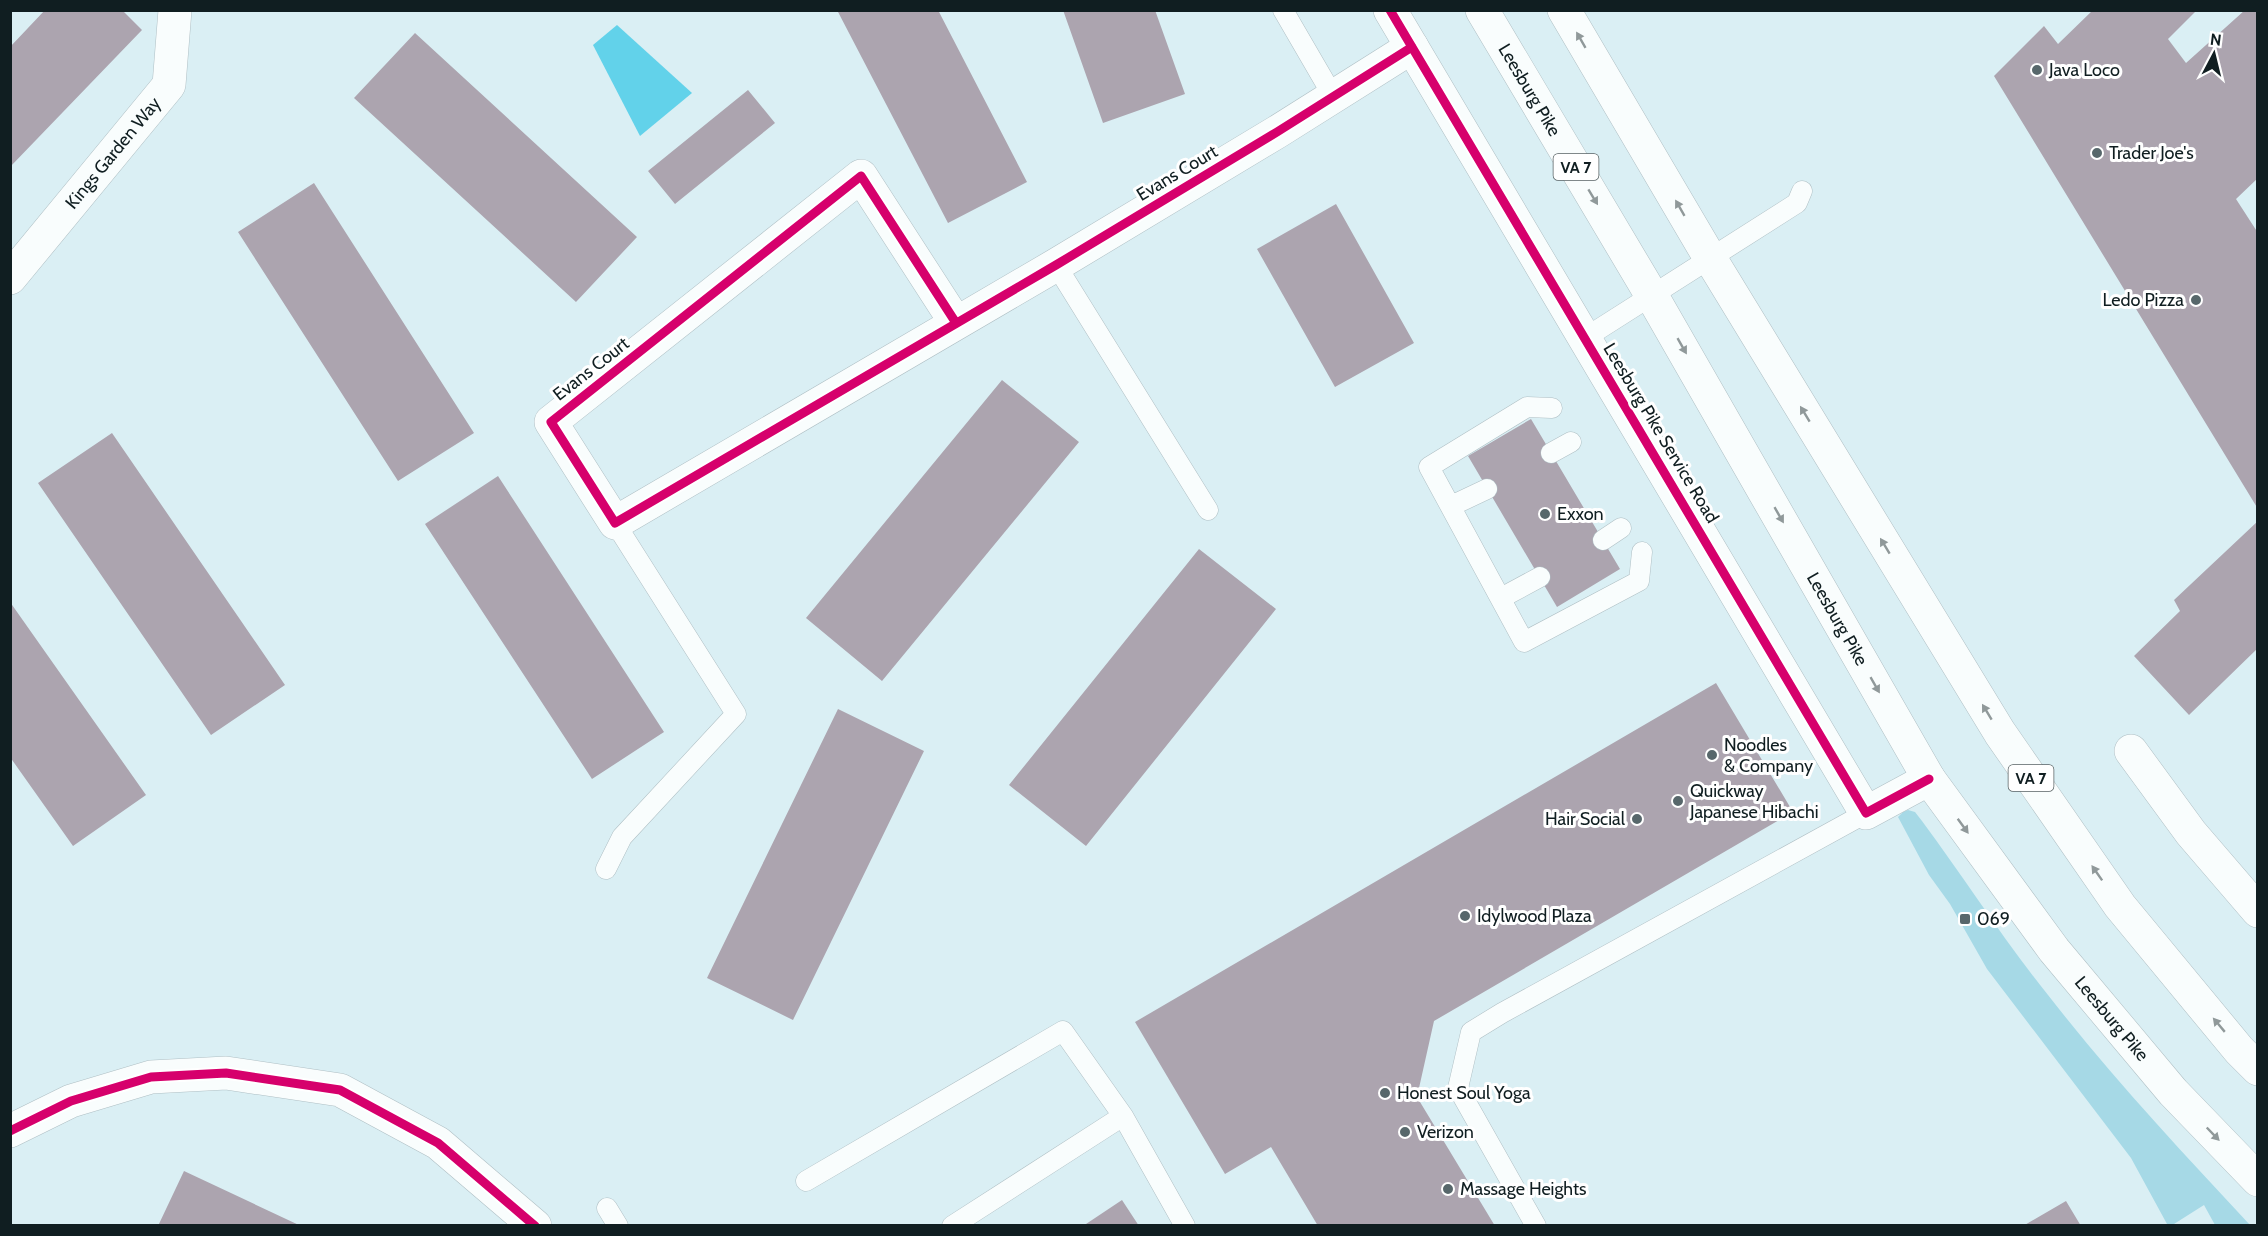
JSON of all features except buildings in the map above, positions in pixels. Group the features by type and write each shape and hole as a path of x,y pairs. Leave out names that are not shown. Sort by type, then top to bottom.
{"street":[{"name":"Kings Garden Way","path":"10,278 169,85 175,10"},
{"name":"Leesburg Pike Service Road","path":"1390,10 1866,813"},
{"name":"Leesburg Pike","path":"1482,10 1652,296 1929,779 2054,950 2173,1092 2258,1180"},
{"name":"VA 7","path":"1564,10 1710,258 2000,733 2120,906 2239,1050 2258,1069"},
{"name":"Evans Court","path":"956,323 861,176 551,422 615,523 1056,265 1277,132 1412,47"},
{"path":"2131,751 2191,833 2258,911"},
{"path":"1866,813 1929,779"},
{"path":"10,1131 71,1101 151,1077 225,1073 340,1090 438,1143 535,1226"}],"lane":[{"path":"1283,10 1333,96"},
{"path":"1585,338 1797,203 1802,191"},
{"path":"1056,265 1208,510"},
{"path":"1552,408 1527,407 1429,467 1524,642 1639,581 1642,552"},
{"path":"1551,453 1571,442"},
{"path":"1451,506 1488,489"},
{"path":"606,869 622,837 735,714 615,523"},
{"path":"1603,540 1620,528"},
{"path":"1501,598 1540,577"},
{"path":"1536,1226 1458,1088 1471,1032 1866,813"},
{"path":"806,1181 1063,1030 1123,1116 1185,1226"},
{"path":"952,1226 1123,1116"},
{"path":"607,1208 618,1226"}],"shaded area":[{"path":"1908,810 1915,812 1922,821 2031,974 2096,1055 2250,1225 2215,1225 2204,1205 2174,1224 2167,1224 2131,1158 1987,969 1950,904 1929,875 1898,817"}],"water":[{"path":"617,25 692,93 640,136 593,45"}],"cycle path":[{"path":"1390,10 1866,813 1929,779"},
{"path":"956,323 861,176 551,422 615,523 1056,265 1277,132 1412,47"},
{"path":"10,1131 71,1101 151,1077 226,1073 340,1090 438,1143 535,1226"}],"place":[{"name":"Java Loco","path":"2037,70"},
{"name":"Trader Joe's","path":"2097,153"},
{"name":"Ledo Pizza","path":"2196,300"},
{"name":"Exxon","path":"1545,514"},
{"name":"Noodles & Company","path":"1712,755"},
{"name":"Quickway Japanese Hibachi","path":"1678,801"},
{"name":"Hair Social","path":"1637,819"},
{"name":"Idylwood Plaza","path":"1465,916"},
{"name":"069","path":"1965,919"},
{"name":"Honest Soul Yoga","path":"1385,1093"},
{"name":"Verizon","path":"1405,1132"},
{"name":"Massage Heights","path":"1448,1189"}]}
